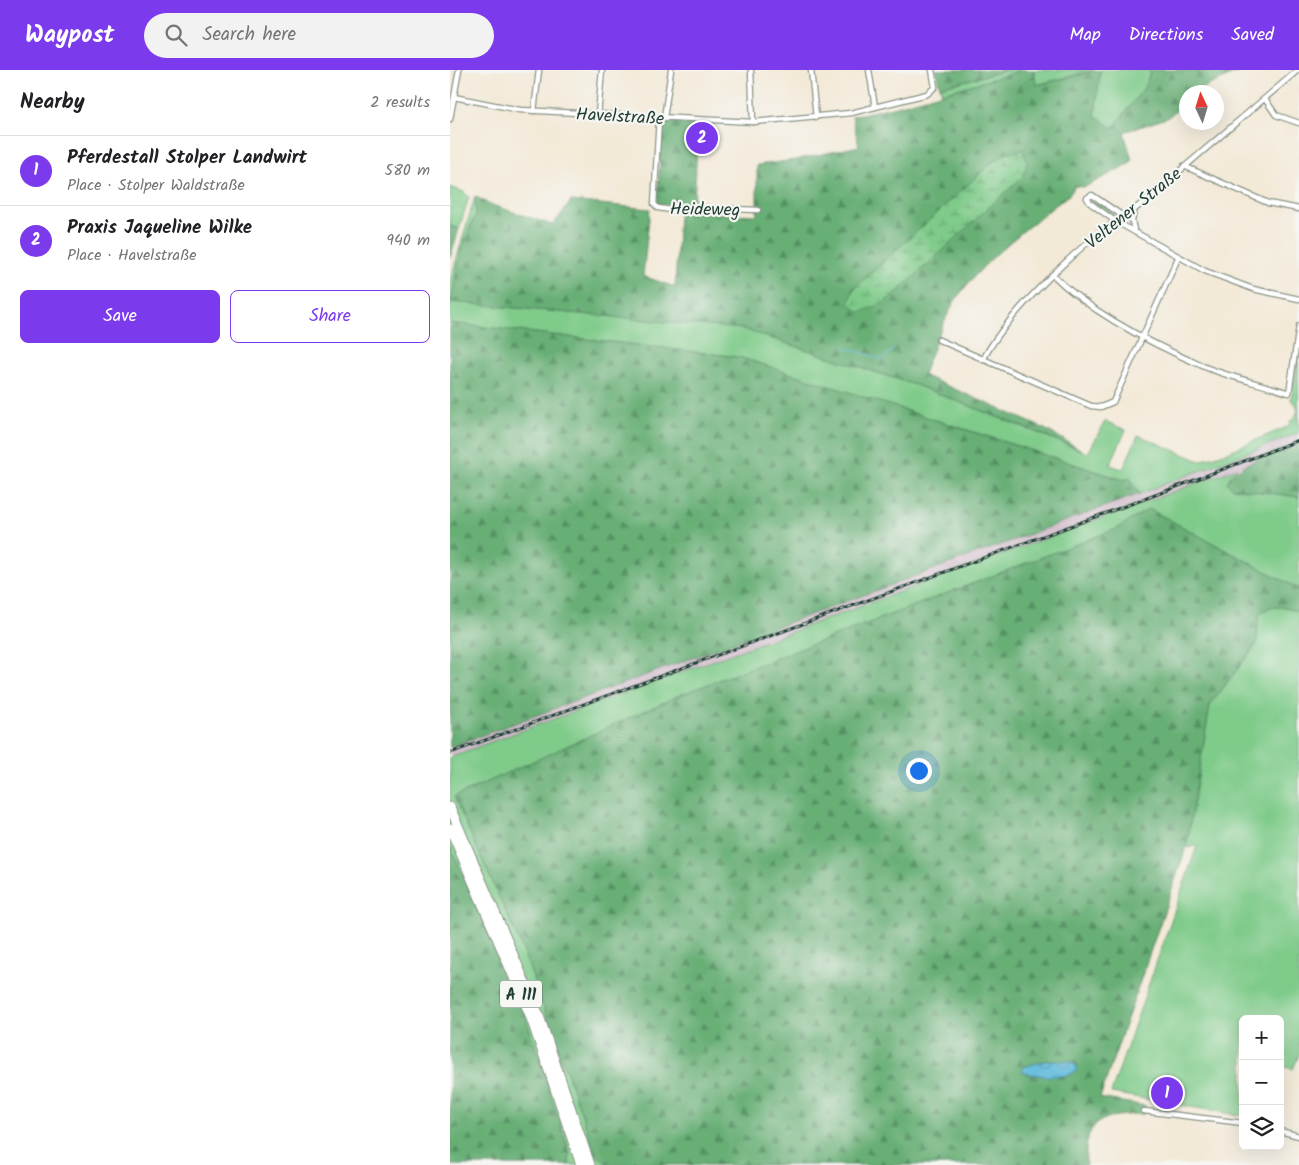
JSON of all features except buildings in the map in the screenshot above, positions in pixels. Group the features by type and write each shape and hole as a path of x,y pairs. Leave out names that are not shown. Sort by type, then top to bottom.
{"highway":[{"name":"A 111","path":"450,807 538,1013 590,1165"},
{"name":"A 111","path":"450,828 530,1015 580,1165"}],"street":[{"path":"450,119 459,70"},
{"path":"534,111 539,70"},
{"path":"598,114 602,70"},
{"path":"662,118 671,70"},
{"path":"750,70 753,122"},
{"path":"811,70 816,118"},
{"path":"868,70 875,108"},
{"name":"Havelstraße","path":"454,97 513,110 753,122 816,118 875,108 927,94 934,90 932,70"},
{"name":"Veltener Straße","path":"983,360 991,344 1053,275 1114,221 1134,210 1298,70"},
{"path":"450,102 454,97"},
{"path":"1264,99 1276,115 1299,123"},
{"name":"Heideweg","path":"662,118 654,204 658,208 671,210 707,208 758,210"},
{"path":"1184,166 1268,203 1299,210"},
{"path":"1123,216 1092,195 1086,198 1090,204 1114,221 1178,258 1241,285 1299,299"},
{"path":"1134,210 1132,221 1134,231"},
{"path":"939,340 1091,406 1100,408 1113,402 1178,258"},
{"path":"1053,275 1118,323 1143,338 1207,368 1289,393 1296,366 1299,326"},
{"path":"1144,1112 1239,1123"},
{"path":"1284,1132 1299,1136"}],"shaded area":[{"path":"1299,433 1299,444 1238,468 450,757 450,747 1139,494"}],"green space":[{"path":"935,70 1008,70 940,87"},
{"path":"1008,70 1024,70 942,93 940,87"},
{"path":"1024,70 1034,70 1036,85 1100,70 1095,116 1113,128 1145,87 1151,70 1243,70 1209,85 1179,85 1179,108 1167,118 1124,132 1132,160 1129,164 1085,187 1075,186 1070,194 997,254 959,295 939,334 923,375 1043,428 1082,450 921,387 743,329 451,302 461,249 476,214 475,196 489,204 553,225 571,201 650,209 643,276 675,287 679,212 757,215 757,165 795,160 859,146 852,116 897,106"},
{"path":"1034,70 1094,70 1036,85"},
{"path":"1100,70 1151,70 1145,87 1113,128 1095,116"},
{"path":"662,121 698,123 694,207 657,204"},
{"path":"1023,150 1027,163 1023,176 895,294 880,305 860,312 849,304 853,290 993,162 1008,153"},
{"path":"450,187 464,192 469,197 459,229 450,226"},
{"path":"475,196 476,214 461,249 452,302 743,329 921,387 1088,453 1105,421 1126,430 1110,465 1123,469 1138,435 1200,461 1227,452 1289,426 1290,421 1294,419 1298,411 1296,404 1291,400 1298,356 1299,433 1139,494 1130,478 1124,480 739,357 450,323 450,281"},
{"path":"1094,200 1112,211 1115,217 1113,218 1092,202"},
{"path":"450,226 459,229 450,258"},
{"path":"450,323 739,357 1123,480 1130,478 1139,494 450,747"},
{"path":"1299,444 1299,497 1232,488 1227,483 1239,469 1248,464 1269,454"},
{"path":"1238,468 1230,476 1232,488 1299,497 1299,589 1149,509 1116,529 682,694 454,797 523,950 596,1154 608,1165 569,1165 570,1155 525,1016 450,846 450,757"},
{"path":"1149,509 1299,589 1299,608 1296,611 1285,607 1271,607 1262,612 1258,618 1257,643 1210,705 1186,848 1100,1098 1146,1106 1144,1114 1117,1116 1098,1122 1092,1128 1088,1137 1086,1165 608,1165 596,1154 523,950 454,797 682,694 1116,529","holes":["1045,1061 1074,1062 1069,1076 1028,1074 1024,1067"]},
{"path":"1271,607 1285,607 1296,611 1299,608 1299,1055 1293,1069 1284,1067 1284,1015 1239,1015 1239,1115 1111,1093 1197,846 1186,848 1210,705 1257,644 1258,618 1262,612"},
{"path":"450,846 525,1016 570,1155 569,1165 450,1165"}],"water":[{"path":"1045,1061 1069,1061 1077,1066 1076,1071 1065,1076 1042,1076 1022,1072 1024,1067"}],"waterway":[{"path":"844,347 882,359 894,349"}],"railway":[{"path":"450,753 1158,494 1299,440"}],"place":[{"name":"Praxis Jaqueline Wilke","path":"702,138"},
{"name":"Pferdestall Stolper Landwirt","path":"1167,1093"}]}
